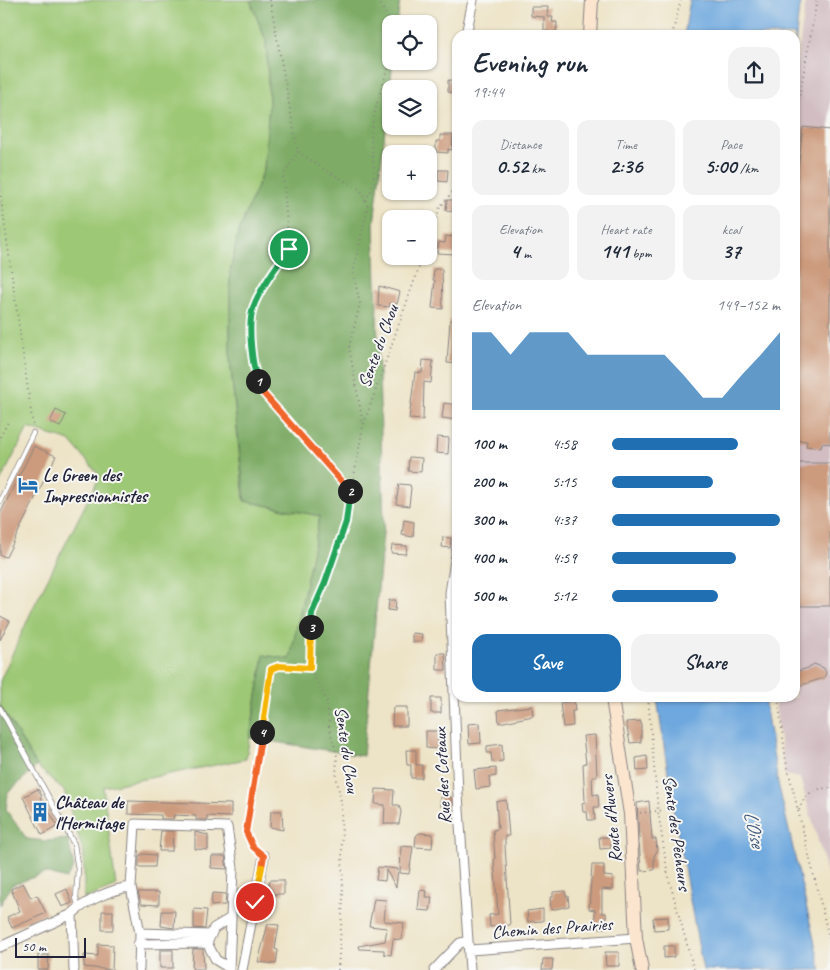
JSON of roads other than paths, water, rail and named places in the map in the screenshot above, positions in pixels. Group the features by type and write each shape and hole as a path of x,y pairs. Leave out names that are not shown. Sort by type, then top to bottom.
{"main road":[{"path":"590,30 592,0"},
{"name":"Route d'Auvers","path":"613,702 630,814 636,938 642,970"}],"street":[{"path":"467,30 473,0"},
{"name":"Rue des Coteaux","path":"452,580 450,593 452,644"},
{"name":"Rue des Coteaux","path":"454,702 458,795 470,970"},
{"path":"139,969 138,944 140,933 131,887 135,824 227,827 233,868 229,969"},
{"path":"242,970 264,856"},
{"path":"0,946 119,888 131,887"},
{"path":"74,970 75,911"},
{"path":"229,969 216,960 209,939 214,928 231,918"},
{"path":"140,933 209,939"},
{"name":"Chemin des Prairies","path":"469,945 636,938"},
{"path":"138,944 209,939"},
{"path":"434,970 460,943 469,945"}],"lane":[{"path":"0,501 33,433"},
{"path":"0,708 74,844 78,870 75,911"}],"water":[{"path":"690,0 802,0 797,30 685,30"},
{"name":"L'Oise","path":"658,702 765,702 778,783 821,970 703,970 674,814"}],"place":[{"name":"Le Green des Impressionnistes","path":"28,485"},
{"name":"Château de l'Hermitage","path":"40,812"}]}
